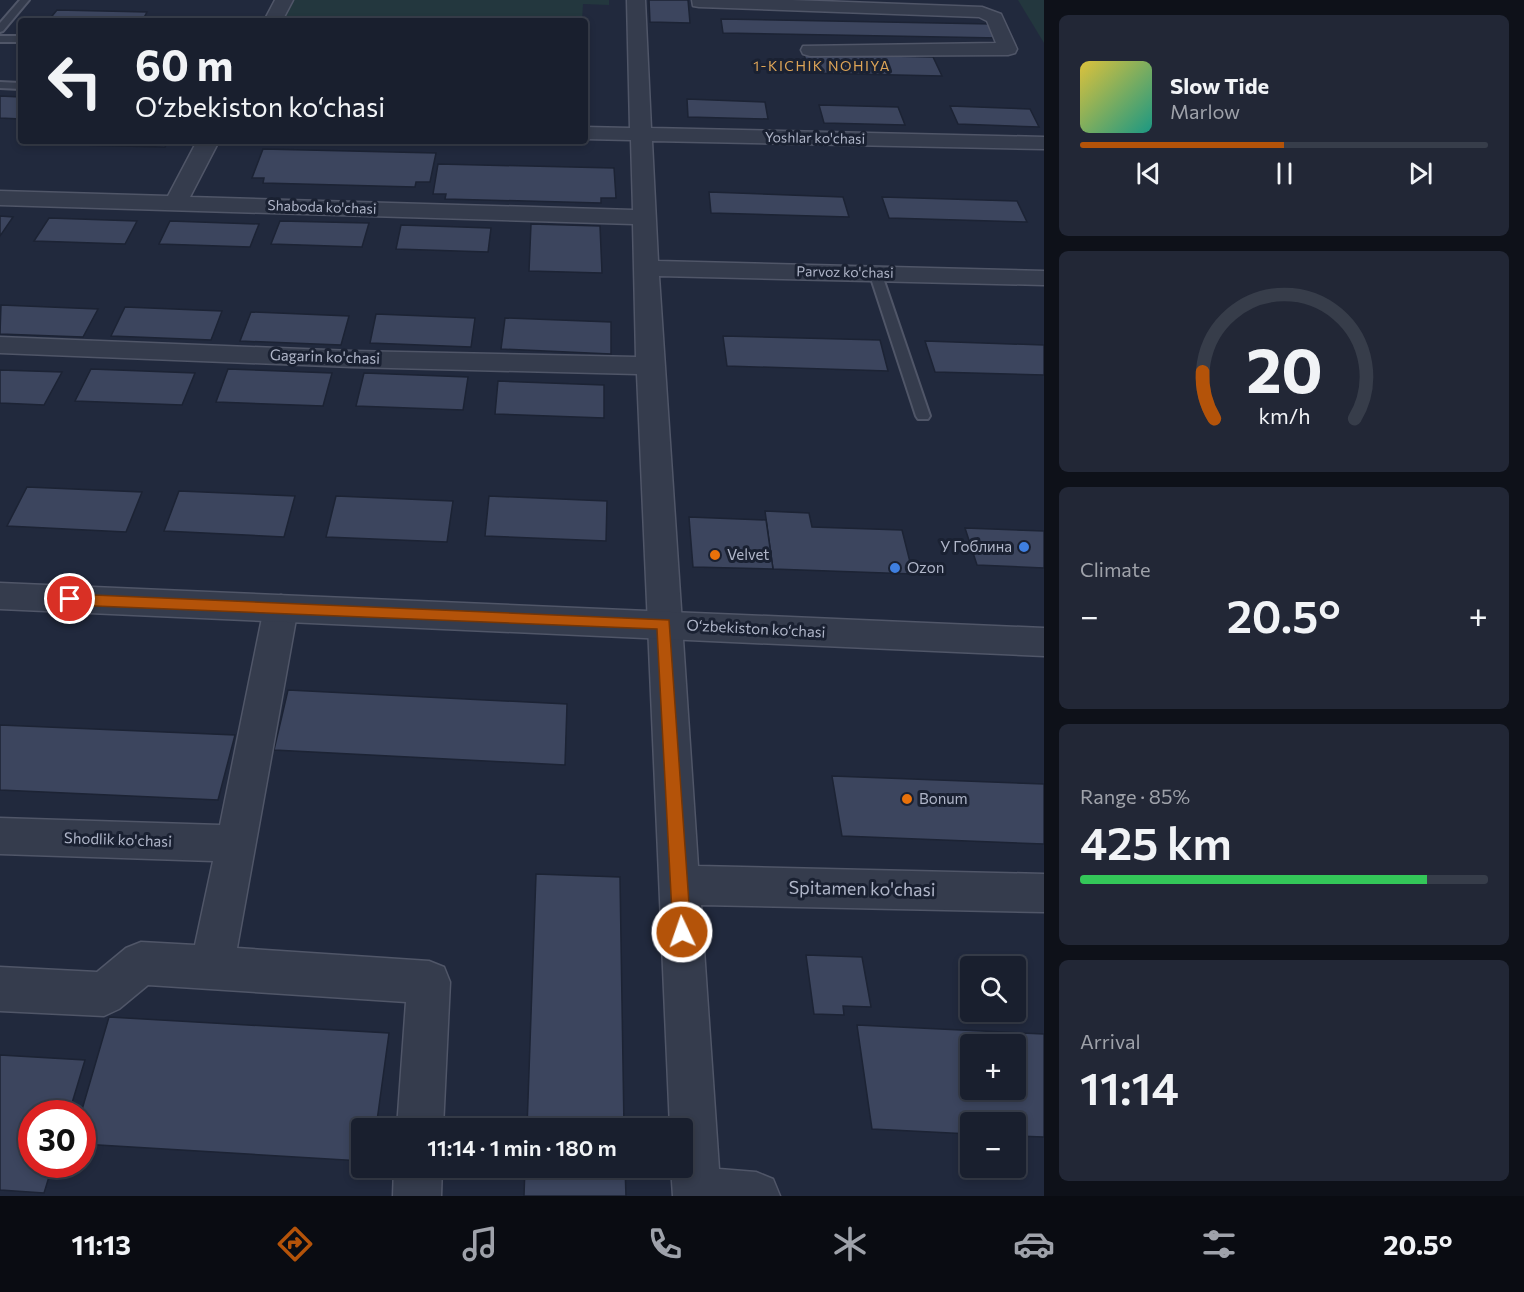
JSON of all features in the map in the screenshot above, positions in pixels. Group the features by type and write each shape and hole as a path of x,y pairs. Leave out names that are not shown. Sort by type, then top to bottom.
{"street":[{"path":"275,18 284,0"},
{"path":"636,0 650,366 697,1194 756,1196"},
{"path":"699,2 861,3 982,12 992,14 1008,49 810,50"},
{"name":"Yoshlar ko'chasi","path":"588,134 1044,143"},
{"path":"176,202 206,144"},
{"name":"Shaboda ko'chasi","path":"0,198 644,217"},
{"name":"Parvoz ko'chasi","path":"647,268 1044,278"},
{"name":"Gagarin ko'chasi","path":"0,345 352,359 650,366"},
{"name":"O‘zbekiston ko‘chasi","path":"0,596 1044,642"},
{"path":"212,968 281,608"},
{"name":"Shodlik ko'chasi","path":"0,836 236,844"},
{"name":"Spitamen ko'chasi","path":"679,885 1044,893"},
{"path":"0,989 104,994 141,963 429,982 421,1118"},
{"path":"417,1196 418,1178"}],"lane":[{"path":"0,29 25,0"},
{"path":"0,39 18,39"},
{"path":"0,85 18,86"},
{"path":"875,272 923,416"}],"shaded area":[{"path":"294,0 609,0 609,5 583,4 582,18 285,18"},
{"path":"1018,0 1044,0 1044,43"}],"building":[{"path":"649,0 688,0 690,23 650,22"},
{"path":"57,10 147,12 144,18 50,18"},
{"path":"721,19 992,24 1000,38 723,33"},
{"path":"804,54 933,57 942,76 809,73"},
{"path":"0,96 18,97 18,119 0,118"},
{"path":"687,99 765,102 768,119 688,117"},
{"path":"819,105 898,107 905,125 824,123"},
{"path":"950,106 1030,109 1039,127 958,124"},
{"path":"79,144 166,144 165,147"},
{"path":"263,149 436,153 430,182 416,182 415,187 263,183 264,178 252,178"},
{"path":"438,164 614,168 616,198 601,198 601,203 445,199 446,194 433,194"},
{"path":"709,192 843,197 849,217 711,213"},
{"path":"882,197 1017,201 1027,222 889,218"},
{"path":"0,216 13,217 0,236"},
{"path":"49,218 137,221 125,244 34,241"},
{"path":"170,221 259,224 250,247 159,244"},
{"path":"280,221 369,223 362,247 271,244"},
{"path":"531,224 600,226 602,273 529,271"},
{"path":"401,225 491,228 488,252 396,249"},
{"path":"1,305 98,309 83,337 0,334"},
{"path":"125,307 222,311 211,340 111,336"},
{"path":"251,312 349,316 341,345 240,341"},
{"path":"376,314 475,318 471,347 370,343"},
{"path":"505,318 611,322 611,354 501,349"},
{"path":"723,336 880,340 888,371 727,366"},
{"path":"925,341 1044,345 1044,375 935,372"},
{"path":"91,369 195,373 182,405 75,401"},
{"path":"228,369 332,373 323,406 216,402"},
{"path":"0,370 62,372 44,405 0,403"},
{"path":"364,373 468,377 463,410 356,406"},
{"path":"498,381 604,385 604,418 495,414"},
{"path":"27,487 142,492 126,532 7,526"},
{"path":"179,491 295,496 284,537 164,531"},
{"path":"336,496 453,501 447,542 326,537"},
{"path":"489,496 607,501 606,541 485,536"},
{"path":"765,511 809,513 812,527 902,530 913,574 773,569"},
{"path":"689,517 766,520 773,569 693,567"},
{"path":"965,528 1044,531 1044,568 977,565"},
{"path":"288,690 567,704 565,765 274,750"},
{"path":"0,725 235,735 218,800 0,790"},
{"path":"832,776 1044,784 1044,844 842,836"},
{"path":"536,874 620,877 624,1118 527,1118"},
{"path":"806,955 862,957 871,1007 843,1006 844,1015 814,1014"},
{"path":"109,1017 389,1033 377,1118 351,1118 351,1160 96,1145 96,1100 85,1100"},
{"path":"857,1025 1044,1034 1044,1137 1026,1136 1026,1112 960,1112 960,1133 872,1129"},
{"path":"0,1055 85,1060 73,1100 18,1100 18,1178 49,1178 44,1193 0,1190"},
{"path":"525,1178 625,1178 626,1196 524,1196"}],"place":[{"name":"У Гоблина","path":"1024,547"},
{"name":"Velvet","path":"715,555"},
{"name":"Ozon","path":"895,568"},
{"name":"Bonum","path":"907,799"}],"district":[{"name":"1-KICHIK NOHIYA","path":"822,66"}],"route":[{"path":"70,599 664,624 682,932"}]}
